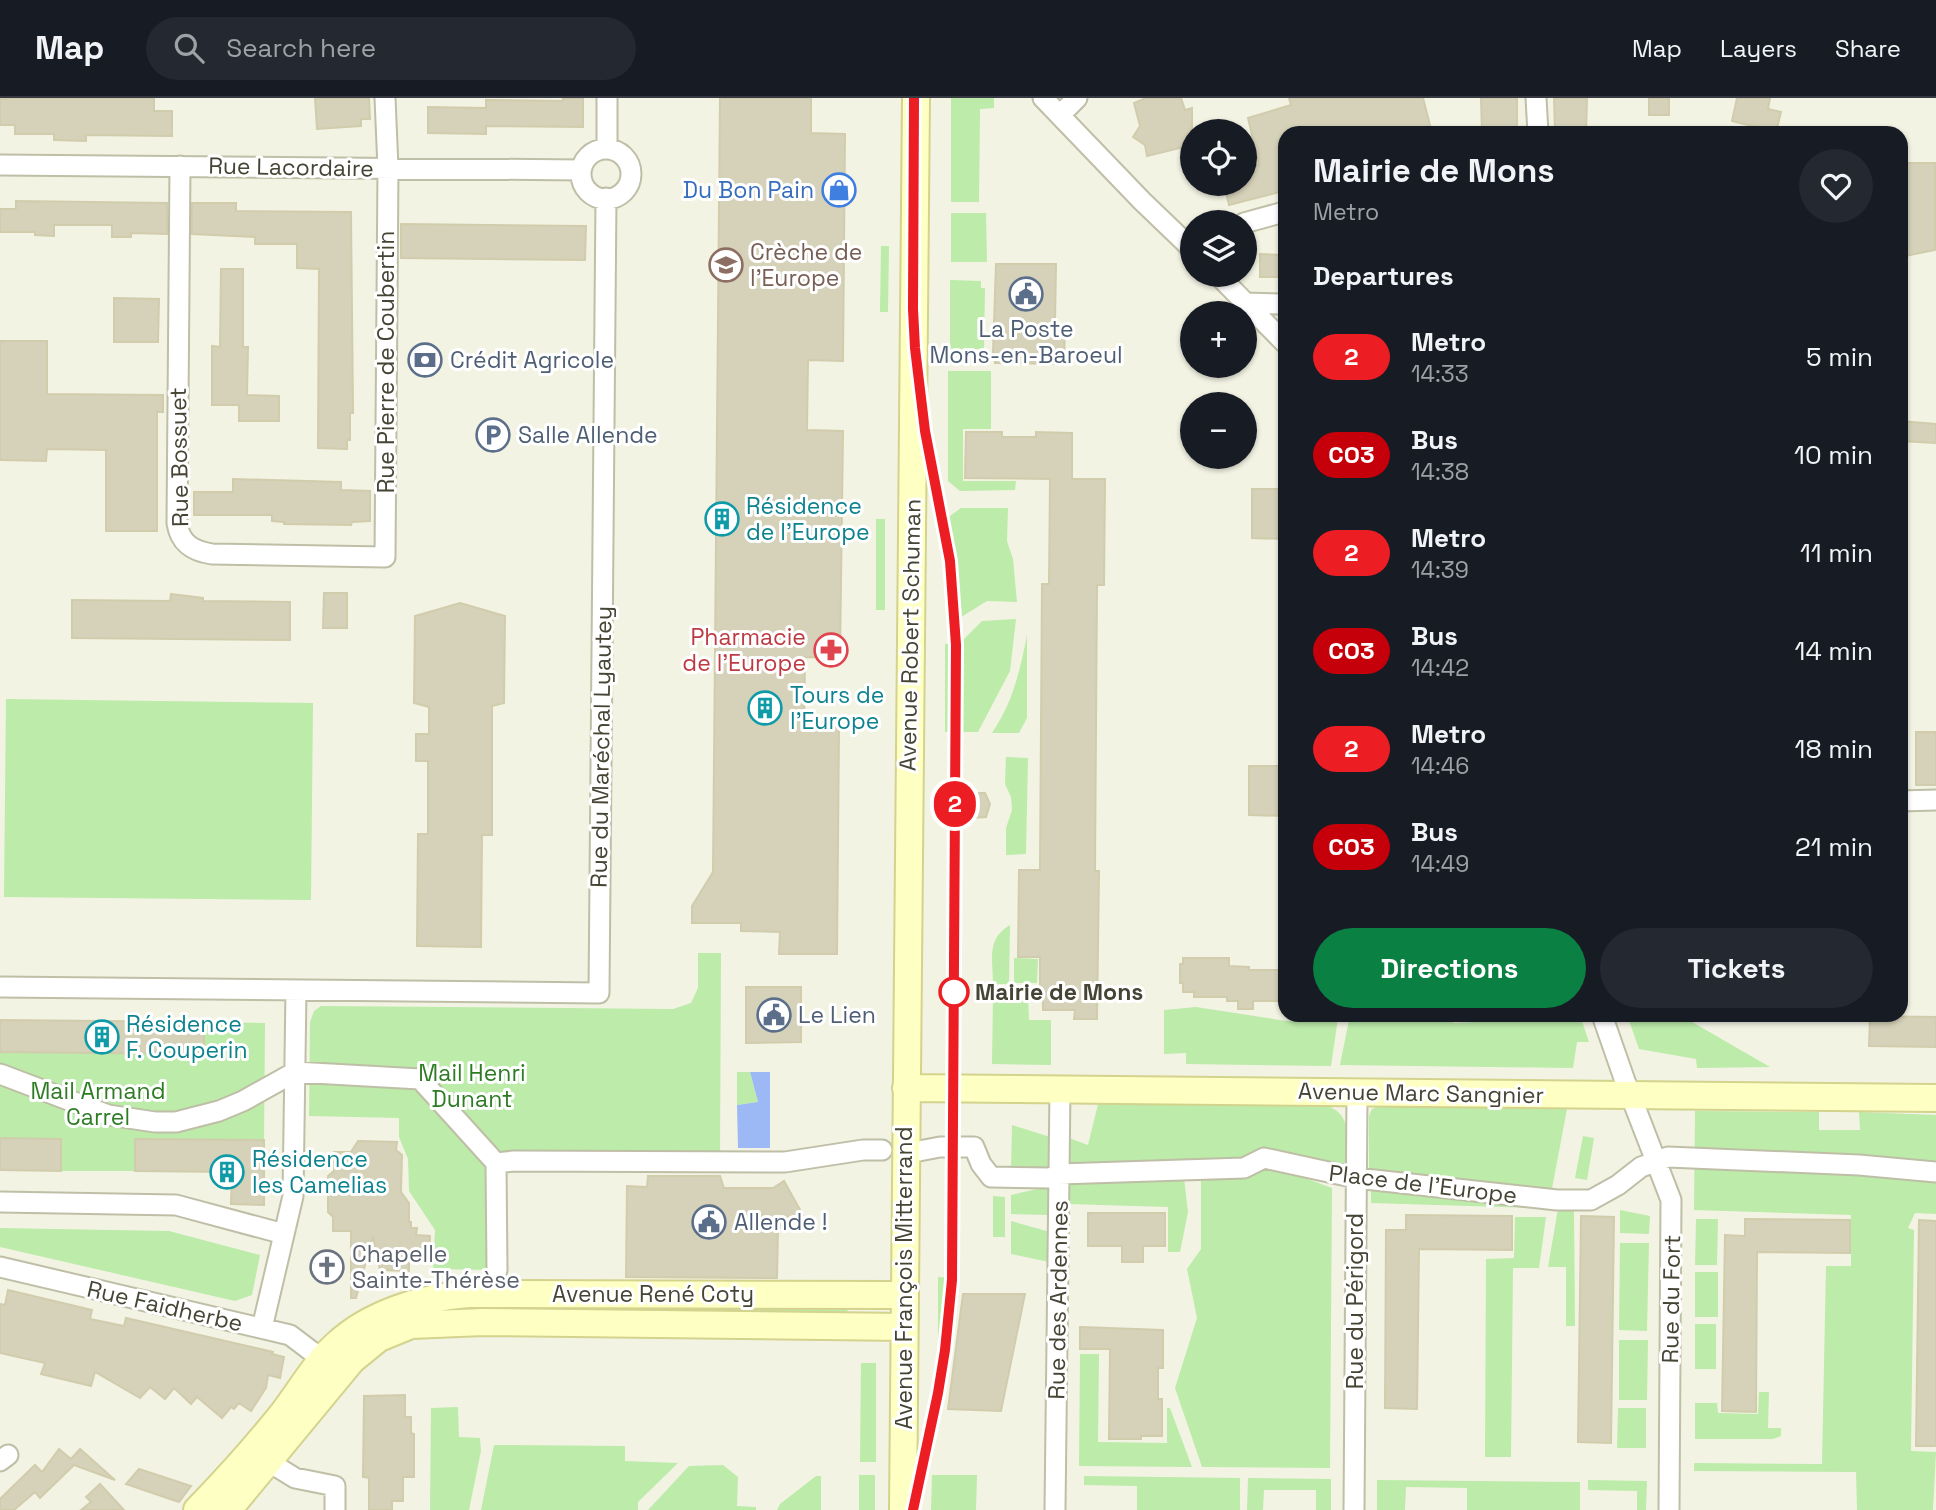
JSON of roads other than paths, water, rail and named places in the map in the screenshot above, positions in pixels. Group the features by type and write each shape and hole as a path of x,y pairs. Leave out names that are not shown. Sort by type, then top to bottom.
{"main road":[{"name":"Avenue Robert Schuman","path":"906,1088 916,98"},
{"name":"Avenue Marc Sangnier","path":"906,1088 1936,1098"},
{"name":"Avenue François Mitterrand","path":"903,1510 906,1088"},
{"name":"Avenue René Coty","path":"197,1510 254,1448 335,1346 373,1320 416,1303 452,1295 904,1295"},
{"name":"Avenue René Coty","path":"228,1510 352,1360 379,1338 411,1325 496,1322 904,1326"}],"street":[{"name":"Rue Pierre de Coubertin","path":"384,98 388,168 385,557"},
{"path":"607,98 607,149"},
{"path":"1043,98 1180,236"},
{"path":"1060,116 1077,98"},
{"path":"1536,98 1538,126"},
{"path":"607,149 615,150 626,158 631,174 622,192 606,198 597,197 587,190 581,178 581,170 590,154 607,149"},
{"name":"Rue Lacordaire","path":"0,165 581,170"},
{"name":"Rue Bossuet","path":"180,166 177,523 181,538 195,550 212,554 385,557"},
{"name":"Rue du Maréchal Lyautey","path":"296,990 598,993 606,198"},
{"path":"1257,219 1278,214"},
{"path":"1230,287 1243,301"},
{"path":"1257,303 1278,304"},
{"path":"1257,315 1278,336"},
{"path":"1908,801 1936,800"},
{"path":"0,987 296,990 293,1196 262,1328"},
{"name":"Rue du Fort","path":"1605,1022 1668,1191 1672,1209 1669,1510"},
{"path":"0,1074 108,1115 155,1122 176,1122 219,1111 295,1072 420,1079 496,1163 497,1270"},
{"name":"Rue des Ardennes","path":"1055,1510 1060,1089"},
{"name":"Rue du Périgord","path":"1354,1510 1357,1092"},
{"name":"Place de l'Europe","path":"919,1151 940,1147 974,1147 981,1164 991,1177 1050,1178 1059,1174 1244,1168 1264,1158 1356,1178 1557,1200 1591,1200 1618,1185 1641,1167 1668,1157 1860,1165 1936,1172"},
{"path":"496,1163 785,1161 863,1150 882,1150"},
{"path":"0,1202 176,1205 284,1234"},
{"name":"Rue Faidherbe","path":"0,1267 290,1335 323,1360"},
{"path":"269,1462 295,1478 335,1486 335,1510"}],"water":[{"path":"750,1072 770,1072 770,1148 738,1148 737,1105 758,1102"}],"metro line":[{"name":"2","path":"913,1510 938,1393 952,1280 956,645 950,561 925,431 915,348 914,98"}],"place":[{"name":"Du Bon Pain","path":"839,190"},
{"name":"Crèche de l'Europe","path":"726,265"},
{"name":"La Poste Mons-en-Baroeul","path":"1026,294"},
{"name":"Crédit Agricole","path":"425,360"},
{"name":"Salle Allende","path":"493,435"},
{"name":"Résidence de l'Europe","path":"722,519"},
{"name":"Pharmacie de l'Europe","path":"831,650"},
{"name":"Tours de l'Europe","path":"765,708"},
{"name":"Mairie de Mons","path":"954,992"},
{"name":"Le Lien","path":"774,1015"},
{"name":"Résidence F. Couperin","path":"102,1037"},
{"name":"Résidence les Camelias","path":"227,1172"},
{"name":"Allende !","path":"709,1222"},
{"name":"Chapelle Sainte-Thérèse","path":"327,1267"}],"park label":[{"name":"Mail Henri Dunant","path":"472,1086"},
{"name":"Mail Armand Carrel","path":"98,1104"}]}
